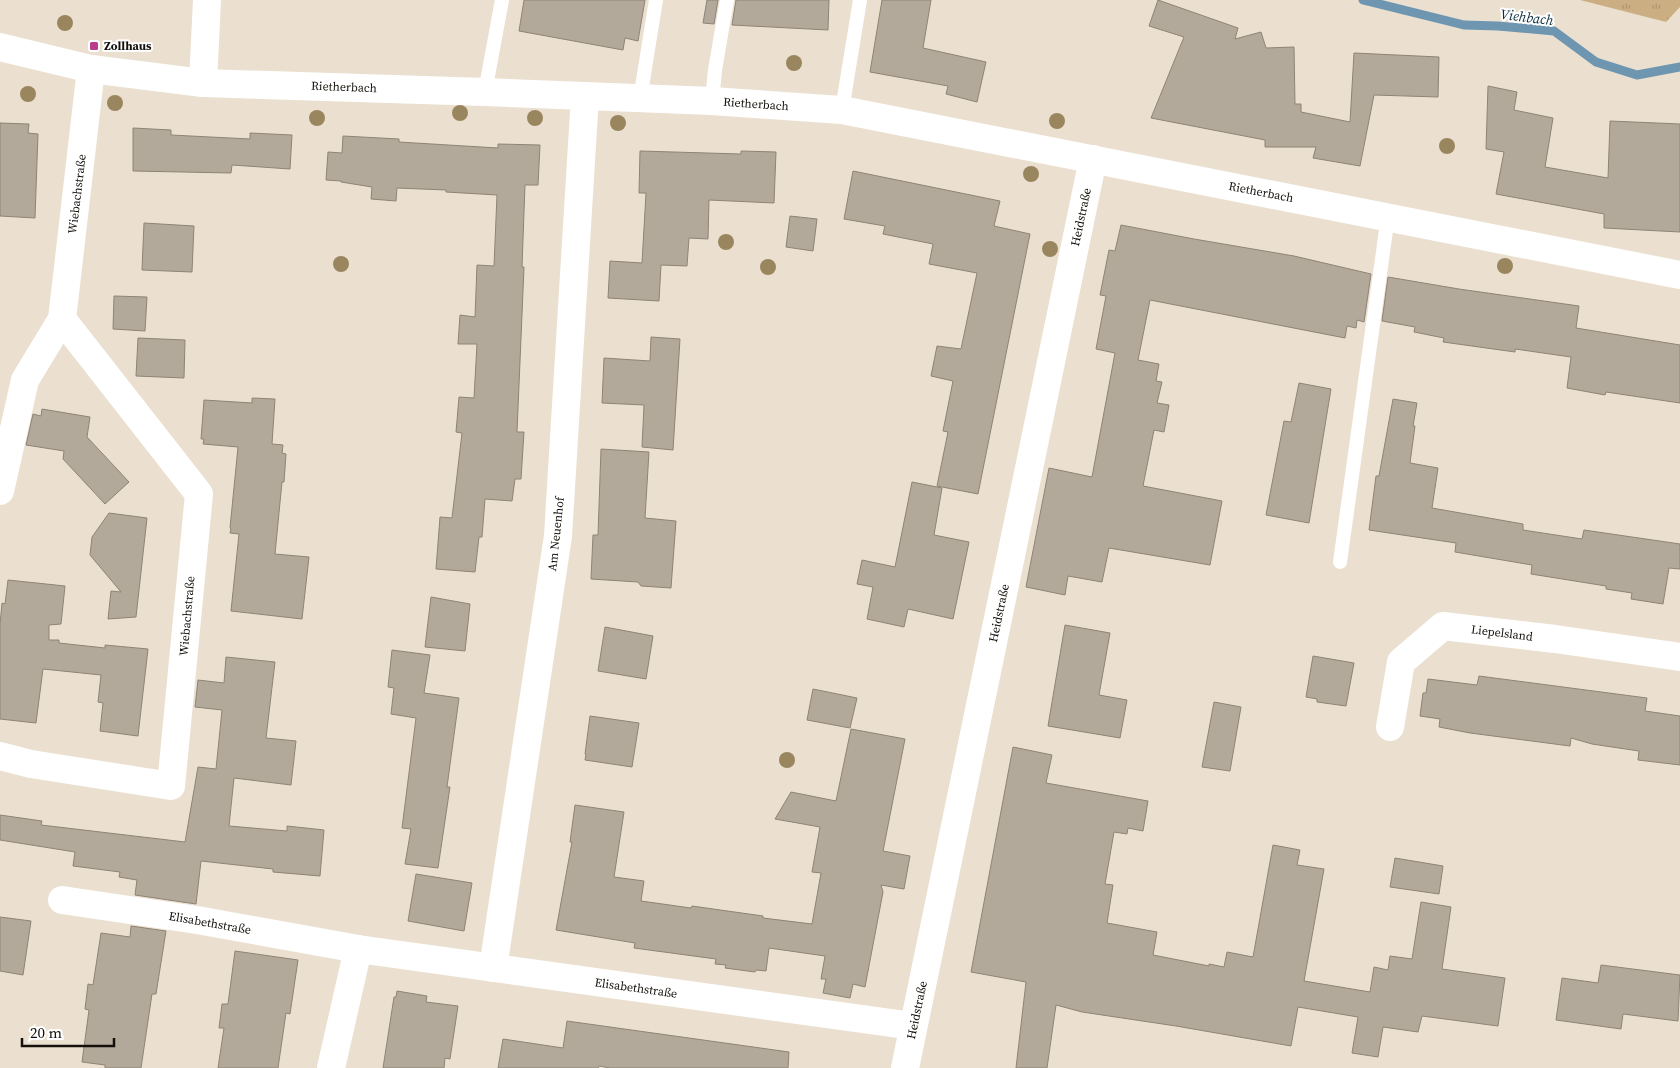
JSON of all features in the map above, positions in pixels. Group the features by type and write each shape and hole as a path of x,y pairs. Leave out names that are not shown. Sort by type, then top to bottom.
{"street":[{"path":"203,84 207,0"},
{"name":"Rietherbach","path":"0,46 91,69 203,84 640,98 842,110 1680,275"},
{"name":"Wiebachstraße","path":"0,491 25,380 62,319 91,69"},
{"name":"Am Neuenhof","path":"493,968 558,536 585,96"},
{"name":"Heidstraße","path":"905,1068 1093,159"},
{"name":"Wiebachstraße","path":"0,756 31,764 171,786 199,494 62,319"},
{"name":"Liepelsland","path":"1390,727 1401,662 1443,626 1555,639 1680,657"},
{"name":"Elisabethstraße","path":"62,900 197,920 358,950 914,1026"},
{"path":"331,1068 358,950"}],"lane":[{"path":"485,92 502,0"},
{"path":"640,98 656,0"},
{"path":"712,101 715,70 727,0"},
{"path":"842,110 860,0"},
{"path":"1340,562 1388,216"}],"green space":[{"path":"1580,0 1680,0 1680,7 1666,22"}],"building":[{"path":"524,0 645,0 638,41 625,38 623,50 519,31"},
{"path":"707,0 718,0 714,24 703,23"},
{"path":"736,0 829,0 828,30 732,25"},
{"path":"882,0 931,0 923,48 986,62 977,102 946,94 948,86 870,72"},
{"path":"1158,0 1238,28 1235,39 1261,32 1266,48 1294,47 1295,104 1301,104 1301,112 1350,122 1354,53 1439,57 1438,97 1374,95 1360,166 1313,158 1316,147 1265,147 1265,140 1151,118 1184,37 1149,26"},
{"path":"1488,86 1517,92 1514,110 1553,118 1545,167 1608,178 1610,121 1680,124 1680,232 1604,228 1604,214 1496,194 1504,152 1486,149"},
{"path":"0,123 29,124 28,133 38,134 35,218 0,216"},
{"path":"133,128 171,130 171,135 250,139 250,133 292,135 290,169 232,165 231,173 133,171"},
{"path":"343,136 399,139 399,142 498,148 498,144 540,145 538,185 525,185 522,267 524,267 517,432 524,432 521,479 515,479 512,501 485,499 482,537 479,537 475,572 436,569 440,517 452,518 462,433 456,432 459,397 474,398 477,344 458,344 460,315 475,317 477,265 494,266 497,195 397,188 396,201 371,199 372,187 326,180 328,152 342,153"},
{"path":"640,151 741,154 741,151 776,152 774,203 709,200 708,239 689,238 687,266 661,265 659,301 608,298 610,261 642,263 646,193 639,193"},
{"path":"853,171 1000,201 994,226 1030,234 978,494 937,486 948,432 943,431 953,381 931,376 937,346 961,349 977,273 929,264 933,244 883,234 885,226 844,219"},
{"path":"790,216 817,219 813,251 786,247"},
{"path":"144,223 194,226 192,272 142,270"},
{"path":"1121,225 1294,256 1371,274 1364,322 1357,320 1356,328 1347,326 1345,338 1150,300 1138,360 1159,364 1156,381 1162,382 1157,403 1169,405 1164,432 1154,430 1143,486 1222,501 1210,565 1109,548 1102,582 1068,576 1065,595 1026,587 1049,468 1092,477 1115,353 1096,349 1106,296 1100,295 1109,250 1115,251"},
{"path":"1388,277 1579,306 1576,328 1680,345 1680,403 1606,392 1605,395 1567,388 1571,357 1515,349 1515,352 1443,342 1444,338 1414,332 1415,327 1382,321"},
{"path":"114,296 147,297 145,331 113,329"},
{"path":"651,337 680,339 673,450 642,447 644,405 602,403 604,358 650,361"},
{"path":"138,338 185,340 184,378 136,376"},
{"path":"1299,383 1331,389 1309,523 1266,515 1284,421 1291,422"},
{"path":"252,398 275,399 272,444 283,445 282,453 286,454 275,554 309,557 302,619 231,611 239,534 230,533 238,447 203,444 204,439 201,439 204,400 252,403"},
{"path":"1393,399 1417,403 1410,463 1438,468 1432,508 1523,524 1523,530 1582,539 1584,530 1680,544 1680,569 1669,568 1663,604 1631,599 1632,593 1606,589 1606,586 1531,574 1532,565 1455,552 1456,543 1369,530 1376,476 1379,476"},
{"path":"42,409 90,417 87,437 129,482 105,504 63,459 64,451 26,445 33,414 41,416"},
{"path":"601,449 649,452 645,518 676,521 671,588 641,586 638,582 591,579 593,535 598,535"},
{"path":"912,482 942,488 934,535 969,542 953,619 908,609 904,627 867,619 873,587 857,584 862,560 895,567"},
{"path":"109,513 147,518 136,617 108,619 111,591 121,592 90,555 92,537"},
{"path":"8,580 65,586 61,624 49,625 49,640 59,640 59,643 105,648 105,645 148,649 138,736 100,731 103,703 98,702 101,675 43,669 36,723 0,719 0,624 2,603 5,604"},
{"path":"431,597 470,604 465,651 425,647"},
{"path":"1065,625 1110,633 1099,695 1127,700 1120,738 1048,726"},
{"path":"605,627 653,636 646,679 598,671"},
{"path":"392,650 430,655 424,693 459,698 447,787 450,787 438,868 405,864 411,829 402,828 416,718 391,714 394,688 388,687"},
{"path":"1313,656 1354,663 1346,706 1317,702 1317,699 1306,697"},
{"path":"226,657 275,662 266,738 296,741 291,785 234,778 229,826 287,831 287,826 324,830 320,876 273,872 273,869 201,861 196,904 135,895 137,880 119,877 120,872 73,866 75,852 0,840 0,815 42,821 41,825 185,842 198,767 216,769 222,710 195,707 198,680 224,683"},
{"path":"1479,676 1647,698 1645,711 1680,716 1680,765 1638,760 1639,751 1592,744 1571,738 1570,746 1470,733 1439,727 1440,719 1420,716 1423,693 1426,693 1428,679 1477,685"},
{"path":"813,689 857,698 850,728 807,720"},
{"path":"1214,702 1241,707 1230,771 1202,767"},
{"path":"590,716 639,723 632,767 585,760"},
{"path":"851,729 905,739 883,851 910,856 904,889 881,885 883,892 865,987 853,984 850,998 823,993 826,979 821,979 825,956 769,948 766,971 756,970 755,972 725,968 726,965 715,964 716,959 634,948 635,943 556,930 572,842 570,842 575,805 624,812 614,877 644,881 641,901 691,908 692,906 812,924 821,873 812,872 820,827 775,819 791,792 836,801"},
{"path":"1013,747 1052,755 1046,783 1148,801 1143,831 1128,828 1127,834 1114,832 1105,884 1113,885 1107,923 1157,932 1153,955 1209,966 1209,964 1224,967 1227,952 1253,957 1273,845 1300,850 1297,865 1324,869 1304,981 1370,992 1374,967 1388,970 1390,956 1412,959 1421,902 1451,907 1442,969 1505,978 1498,1026 1422,1016 1418,1032 1383,1027 1378,1057 1352,1053 1358,1017 1298,1007 1291,1046 1082,1012 1056,1005 1047,1068 1016,1068 1026,982 971,972"},
{"path":"1395,858 1443,866 1439,894 1390,887"},
{"path":"416,874 472,883 464,931 408,921"},
{"path":"0,917 31,921 23,975 0,971"},
{"path":"131,926 166,931 156,994 152,994 141,1068 105,1068 105,1065 82,1062 89,1010 85,1009 88,984 93,985 101,933 130,937"},
{"path":"235,951 298,960 290,1014 286,1013 278,1068 218,1068 224,1028 219,1028 222,1004 228,1004"},
{"path":"1601,965 1680,975 1678,1021 1623,1014 1621,1029 1556,1020 1562,978 1598,983"},
{"path":"397,991 427,996 426,1002 458,1006 450,1059 445,1058 444,1068 383,1068 394,997 396,997"},
{"path":"567,1021 789,1052 788,1068 610,1068 599,1066 598,1068 498,1068 503,1039 563,1048"}],"waterway":[{"name":"Viehbach","path":"1363,0 1464,25 1554,31 1596,62 1637,75 1680,67"}],"place":[{"name":"Zollhaus","path":"94,46"}]}
